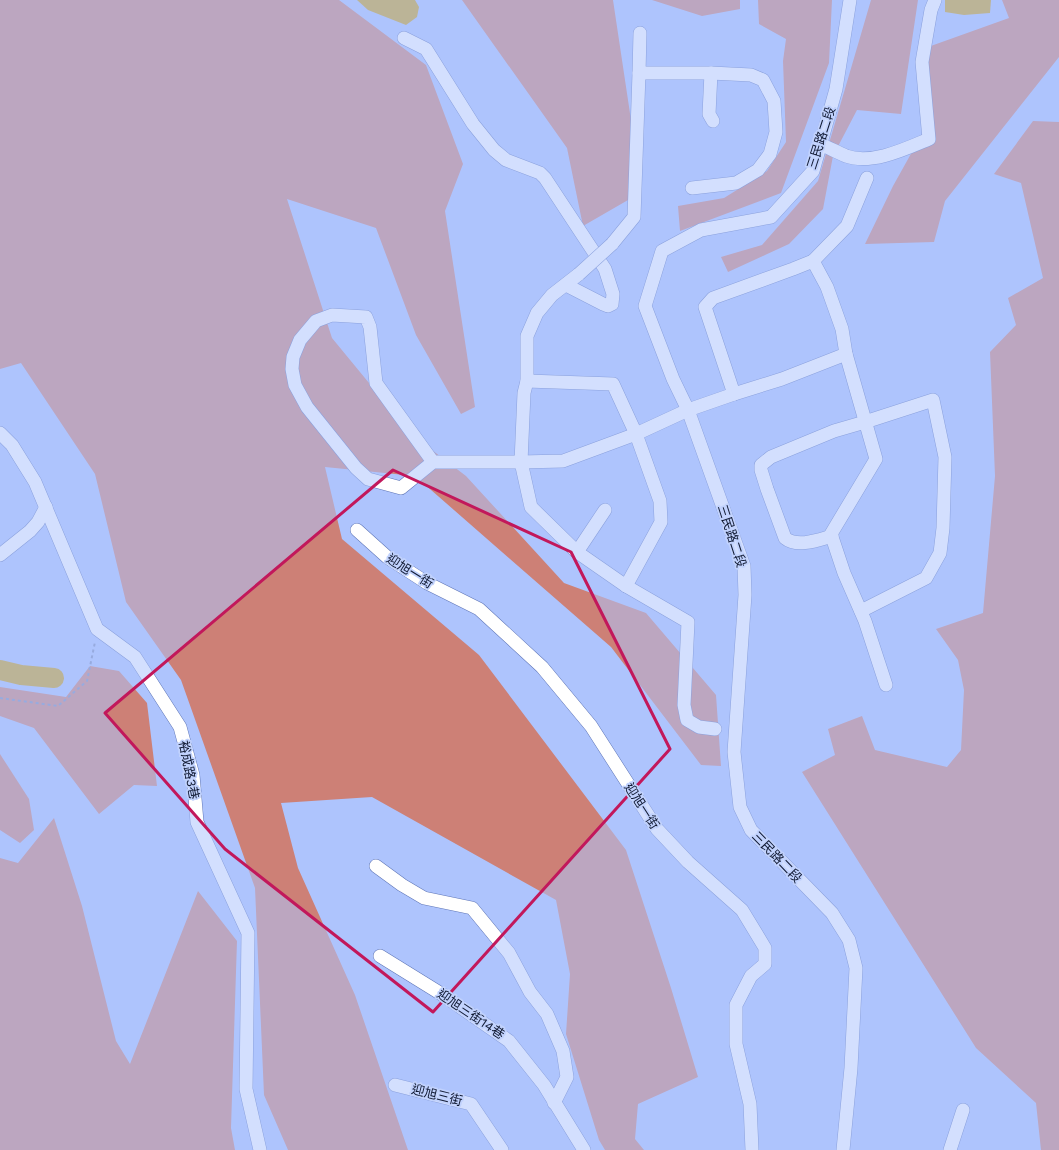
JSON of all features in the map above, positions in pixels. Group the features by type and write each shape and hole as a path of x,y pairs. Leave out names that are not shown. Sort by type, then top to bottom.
{"street":[{"name":"三民路二段","path":"843,1150 851,1068 856,968 849,940 832,913 751,830 740,807 734,752 744,594 744,566 688,410 645,306 662,251 701,230 771,217 813,171 836,89 850,0"},
{"path":"820,144 847,156 867,158 888,156 930,139 922,62 931,10 935,0"},
{"path":"640,33 634,217 612,244 579,274 552,295 537,312 528,336 527,381 524,393 521,462 531,507 577,552 626,586 688,622 684,705 687,720 699,727 715,729"},
{"path":"404,38 426,49 473,124 494,150 506,160 540,173 545,178 605,268 613,294 612,304 608,306 603,304 566,285"},
{"path":"639,73 711,72 751,74 763,80 774,101 776,132 770,154 758,170 736,183 692,188"},
{"path":"711,72 709,114 713,120"},
{"path":"734,394 705,307 713,298 813,261 847,226 867,178"},
{"path":"813,261 827,287 842,329 846,354 876,459 831,534 844,573 861,611 886,685"},
{"path":"433,462 376,383 370,327 366,317 332,315 316,322 300,340 293,357 292,369 295,385 307,407 356,468 368,479 401,488 433,462 563,461 636,434 688,410 782,379 846,354"},
{"path":"527,381 613,384 636,434 660,501 662,522 626,586"},
{"path":"832,536 795,543 789,542 785,538 760,470 761,465 771,457 834,431 933,400 945,457 944,528 940,553 926,578 861,611"},
{"path":"0,433 12,445 35,482 97,629"},
{"path":"0,555 30,531 38,522 46,507"},
{"path":"577,552 605,510"},
{"name":"迎旭一街","path":"357,530 387,557 427,583 479,609 542,667 591,726 657,829 688,862 742,910 765,948 765,964 751,976 736,1005 736,1044 750,1104 752,1150"},
{"name":"裕成路3巷","path":"97,629 135,657 180,727 192,775 197,822 248,933 246,1089 260,1150"},
{"path":"376,866 402,885 424,898 472,908 509,953 530,992 547,1014 563,1051 567,1077 554,1103"},
{"name":"迎旭三街14巷","path":"380,956 443,995 510,1041 544,1086 584,1150"},
{"name":"迎旭三街","path":"395,1085 470,1104 502,1150"},
{"path":"950,1150 963,1110"}],"path":[{"path":"0,698 58,706 87,681 97,629"}],"highlighted area":[{"path":"393,470 571,552 670,749 433,1012 225,849 105,713"}],"shaded area":[{"path":"0,0 339,0 426,65 463,164 445,211 475,407 461,414 416,335 376,228 287,199 332,338 411,434 466,476 564,583 646,613 716,695 721,766 701,765 611,647 415,476 325,467 342,539 479,655 626,850 698,1077 638,1104 635,1139 644,1150 605,1150 599,1140 566,1034 570,974 556,900 372,797 281,803 298,868 355,995 408,1150 288,1150 264,1095 255,888 181,680 126,602 95,474 21,363 0,369"},
{"path":"357,0 415,0 419,7 417,17 406,25 368,10"},
{"path":"462,0 613,0 637,160 635,196 583,226 567,148"},
{"path":"652,0 740,0 740,9 702,16"},
{"path":"758,0 832,0 829,63 781,193 680,231 678,206 724,198 767,171 786,142 783,61 786,39 759,24"},
{"path":"871,0 918,0 901,114 857,110 833,156 823,209 789,244 728,272 721,257 762,245 818,181"},
{"path":"945,0 991,0 990,13 964,15 945,12"},
{"path":"1002,0 1059,0 1059,57 945,201 934,242 865,244 893,186 922,134 928,47 1009,18"},
{"path":"1033,121 1059,122 1059,1150 1041,1150 1036,1103 976,1048 802,772 835,755 828,729 862,716 875,750 947,767 961,750 964,690 958,660 936,629 983,613 995,476 990,352 1016,325 1008,298 1043,278 1021,183 994,174"},
{"path":"90,666 119,671 147,703 157,786 134,785 99,814 34,728 0,716 0,687 66,697"},
{"path":"0,754 29,799 34,830 20,843 0,830"},
{"path":"54,818 82,906 116,1041 130,1064 198,891 237,941 231,1128 235,1150 0,1150 0,858 18,863"}],"waterway":[{"path":"0,670 21,675 54,678"}]}
